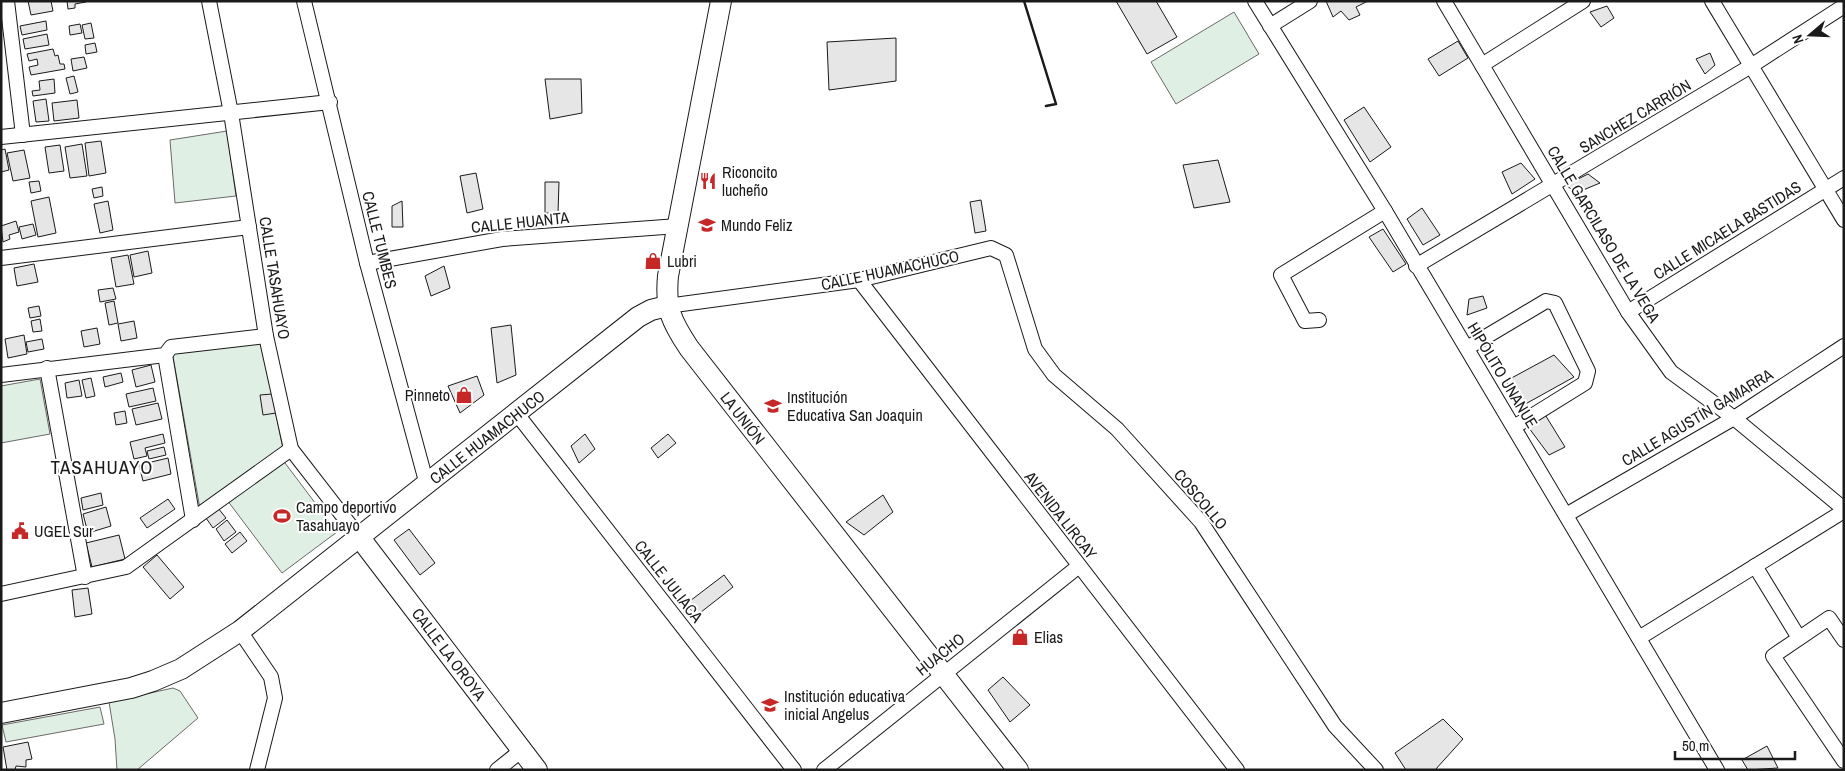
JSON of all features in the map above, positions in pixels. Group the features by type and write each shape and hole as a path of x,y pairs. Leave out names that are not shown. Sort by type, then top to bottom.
{"street":[{"path":"6,1 23,135"},
{"name":"CALLE TASAHUAYO","path":"209,1 232,113 266,336 291,448 360,538"},
{"name":"CALLE TUMBES","path":"304,1 330,102 367,263 427,485"},
{"name":"LA UNIÓN","path":"720,1 668,276 667,306 676,329 689,348 1018,770"},
{"name":"HIPÓLITO UNANUE","path":"1255,1 1467,348 1717,770"},
{"path":"1270,26 1310,1"},
{"name":"CALLE GARCILASO DE LA VEGA","path":"1444,1 1628,312 1672,372 1734,418 1844,510"},
{"path":"1482,65 1583,1"},
{"path":"1712,1 1844,220"},
{"name":"SANCHEZ CARRIÓN","path":"1416,266 1751,66 1844,6"},
{"path":"1,138 330,102"},
{"name":"CALLE MICAELA BASTIDAS","path":"1628,312 1844,178"},
{"path":"1319,320 1305,321 1281,275 1385,212"},
{"name":"CALLE HUANTA","path":"367,263 502,239 678,226"},
{"path":"1,258 249,228"},
{"name":"CALLE HUAMACHUCO","path":"1,713 131,688 180,669 240,631 638,317 651,310 667,306 858,280 991,248 1006,255"},
{"name":"COSCOLLO","path":"1006,255 1035,349 1054,375 1117,429 1201,522 1336,726 1376,770"},
{"name":"AVENIDA LIRCAY","path":"858,280 1237,770"},
{"path":"1467,348 1546,301 1555,303 1588,372 1585,383 1514,427"},
{"path":"1,375 165,355 171,348 266,336"},
{"name":"CALLE AGUSTÍN GAMARRA","path":"1566,515 1734,418 1844,346"},
{"path":"165,355 192,520"},
{"path":"47,368 84,577"},
{"name":"CALLE JULIACA","path":"516,414 794,770"},
{"path":"1,594 126,568 291,448"},
{"path":"1639,638 1844,510"},
{"name":"CALLE LA OROYA","path":"360,538 537,770"},
{"name":"HUACHO","path":"824,770 1079,566"},
{"path":"1755,566 1799,638"},
{"path":"1844,640 1829,618 1774,656 1844,761"},
{"path":"240,631 271,677 275,698 257,770"},
{"path":"497,770 522,750"}],"green space":[{"path":"1234,12 1259,54 1176,104 1151,62"},
{"path":"227,131 236,196 175,203 170,140"},
{"path":"261,340 283,449 200,509 172,351"},
{"path":"40,379 50,434 1,443 1,386"},
{"name":"Campo deportivo Tasahuayo","path":"282,459 337,532 282,573 227,500"},
{"path":"173,688 180,691 198,718 137,770 117,770 115,739 109,702"},
{"path":"100,707 104,724 6,742 2,725"}],"building":[{"path":"28,1 51,1 53,11 31,15"},
{"path":"67,1 86,2 75,4 75,8 68,9"},
{"path":"1116,1 1156,1 1177,37 1147,54"},
{"path":"1326,1 1368,1 1356,7 1360,15 1349,20 1341,11 1333,17"},
{"path":"1607,6 1614,18 1601,27 1590,12"},
{"path":"46,21 47,30 22,35 20,26"},
{"path":"91,23 94,38 85,39 82,25"},
{"path":"80,24 82,33 70,35 69,26"},
{"path":"47,34 49,45 25,49 23,39"},
{"path":"896,38 896,81 829,90 827,42"},
{"path":"1458,41 1468,58 1439,76 1428,59"},
{"path":"95,43 97,52 86,54 85,45"},
{"path":"53,49 55,56 58,55 60,64 64,64 65,69 31,75 29,67 38,65 37,59 29,61 27,54"},
{"path":"1710,53 1715,65 1705,74 1696,59"},
{"path":"84,57 87,68 73,71 71,59"},
{"path":"74,76 78,92 70,94 66,78"},
{"path":"54,79 55,93 33,96 32,91 40,90 39,81"},
{"path":"545,79 581,79 582,113 550,119"},
{"path":"46,99 49,121 36,122 33,101"},
{"path":"77,100 79,118 54,121 52,103"},
{"path":"1364,107 1391,147 1370,162 1344,120"},
{"path":"101,141 106,173 89,176 85,143"},
{"path":"82,144 87,176 70,178 65,147"},
{"path":"60,145 64,171 49,173 45,147"},
{"path":"5,149 9,170 1,172 1,150"},
{"path":"24,150 30,178 13,181 7,153"},
{"path":"1218,160 1230,202 1194,208 1183,165"},
{"path":"1521,163 1535,179 1512,194 1502,172"},
{"path":"476,173 483,209 467,213 460,176"},
{"path":"1588,174 1600,183 1576,193 1566,185"},
{"path":"39,181 41,191 31,193 29,182"},
{"path":"545,182 559,182 558,213 545,213"},
{"path":"102,187 103,196 94,198 92,189"},
{"path":"49,197 56,233 38,237 31,201"},
{"path":"981,200 986,231 975,233 970,202"},
{"path":"108,201 113,230 100,233 94,204"},
{"path":"402,201 403,227 392,227 392,206"},
{"path":"1422,208 1440,235 1423,245 1407,219"},
{"path":"16,221 19,232 9,235 10,239 3,242 1,226"},
{"path":"33,224 36,235 22,239 19,227"},
{"path":"1383,229 1406,264 1393,272 1369,237"},
{"path":"148,251 152,273 134,277 130,255"},
{"path":"128,255 134,284 116,287 111,258"},
{"path":"34,264 38,282 17,286 14,268"},
{"path":"444,266 450,288 431,296 425,276"},
{"path":"113,288 116,299 100,302 98,290"},
{"path":"1483,296 1487,308 1467,315 1469,299"},
{"path":"114,301 118,323 109,325 105,303"},
{"path":"39,306 41,316 30,318 28,308"},
{"path":"40,319 42,331 33,332 31,321"},
{"path":"134,321 137,338 121,341 118,324"},
{"path":"511,325 516,375 497,383 491,328"},
{"path":"97,328 100,344 84,347 81,331"},
{"path":"24,335 27,354 8,358 5,339"},
{"path":"42,339 44,349 28,352 26,342"},
{"path":"1554,355 1574,377 1520,407 1506,381"},
{"path":"151,365 155,382 136,387 132,370"},
{"path":"121,373 123,382 105,387 103,377"},
{"path":"477,376 484,395 460,413 448,386"},
{"path":"91,378 95,396 86,398 82,380"},
{"path":"79,380 82,396 67,398 65,383"},
{"path":"153,388 156,401 129,407 126,394"},
{"path":"272,394 276,413 263,415 260,395"},
{"path":"158,403 162,419 136,425 132,409"},
{"path":"125,411 127,423 116,425 114,413"},
{"path":"1544,413 1565,447 1549,455 1526,424"},
{"path":"163,434 165,443 145,448 147,456 134,459 130,442"},
{"path":"585,434 595,449 579,463 571,446"},
{"path":"668,434 676,443 658,458 651,448"},
{"path":"164,447 166,455 149,459 147,451"},
{"path":"168,458 171,474 143,481 139,465"},
{"path":"101,493 103,505 83,510 81,498"},
{"path":"883,495 893,512 864,535 846,522"},
{"path":"168,499 175,509 147,528 140,518"},
{"path":"106,507 111,526 88,533 83,514"},
{"path":"218,508 226,518 213,528 206,518"},
{"path":"227,520 236,532 224,541 216,529"},
{"path":"409,529 435,563 420,575 394,540"},
{"path":"240,532 247,541 232,553 225,544"},
{"path":"119,535 125,559 92,567 86,543"},
{"path":"157,555 184,587 170,599 143,567"},
{"path":"724,575 733,587 696,616 686,604"},
{"path":"88,588 92,614 75,617 72,590"},
{"path":"1003,677 1030,705 1010,722 988,690"},
{"path":"1443,719 1463,739 1435,770 1406,770 1395,753"},
{"path":"28,742 32,759 26,760 26,767 16,766 15,770 7,770 3,747"},
{"path":"1767,746 1778,768 1748,770 1742,760"}],"wall":[{"path":"1024,1 1056,104 1046,106"}],"place":[{"name":"Riconcito lucheño","path":"708,181"},
{"name":"Mundo Feliz","path":"707,225"},
{"name":"Lubri","path":"653,261"},
{"name":"Pinneto","path":"464,395"},
{"name":"Institución Educativa San Joaquin","path":"773,406"},
{"name":"Campo deportivo Tasahuayo","path":"282,516"},
{"name":"UGEL Sur","path":"20,531"},
{"name":"Elias","path":"1020,637"},
{"name":"Institución educativa inicial Angelus","path":"770,705"}],"district":[{"name":"TASAHUAYO","path":"102,467"}]}
